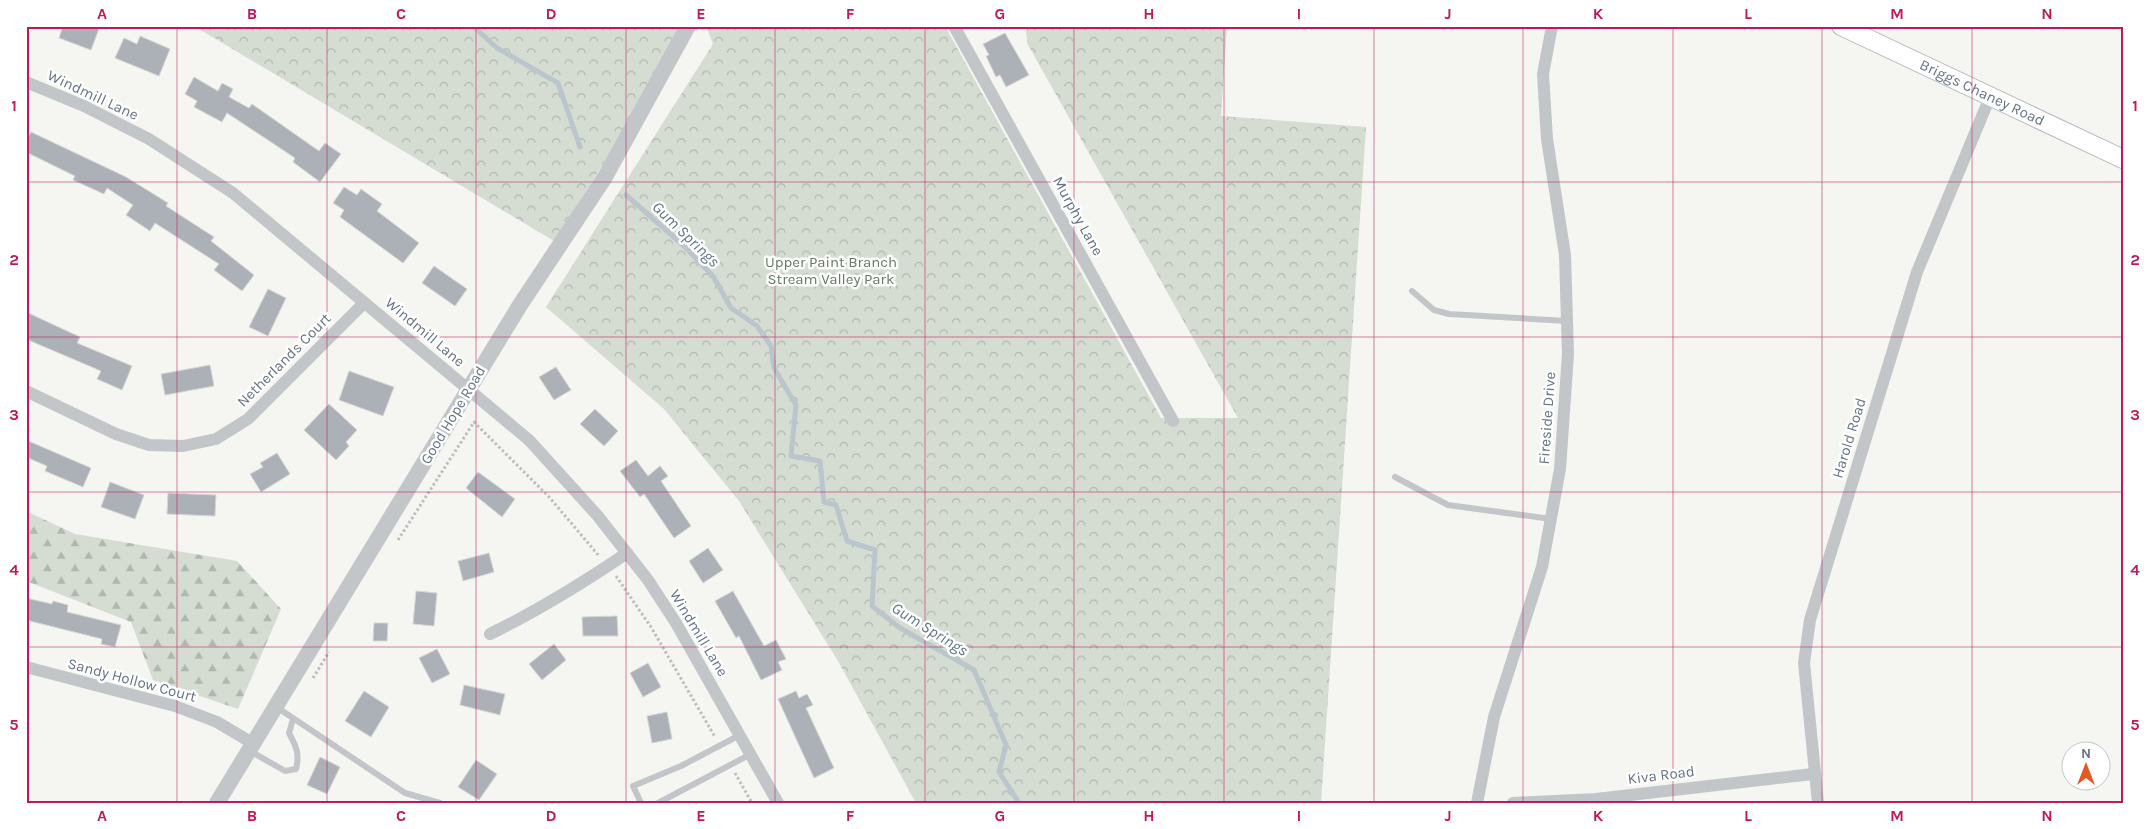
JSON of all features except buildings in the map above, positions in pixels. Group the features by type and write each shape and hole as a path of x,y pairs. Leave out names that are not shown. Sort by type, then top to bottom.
{"main road":[{"name":"Briggs Chaney Road","path":"1841,26 2123,159"}],"street":[{"name":"Good Hope Road","path":"217,803 252,747 274,706 468,389 520,305 605,176 688,26"},
{"name":"Murphy Lane","path":"954,26 1173,421"},
{"name":"Fireside Drive","path":"1477,803 1494,717 1542,567 1560,469 1568,354 1565,255 1546,140 1543,74 1552,26"},
{"name":"Windmill Lane","path":"26,82 84,106 149,140 233,193 528,440 597,515 627,552 676,623 778,803"},
{"name":"Harold Road","path":"1818,803 1813,774 1804,663 1810,620 1917,272 1990,97"},
{"name":"Netherlands Court","path":"26,392 116,434 149,445 183,446 216,439 248,419 364,303"},
{"path":"490,634 538,610 627,552"},
{"name":"Sandy Hollow Court","path":"26,667 175,706 217,722 252,747"},
{"name":"Kiva Road","path":"1513,803 1596,798 1813,774"}],"lane":[{"path":"1412,291 1434,310 1449,314 1567,321"},
{"path":"1396,477 1448,505 1551,519"},
{"path":"274,706 405,793 440,803"},
{"path":"252,747 285,771 296,769 297,748 289,733 294,719"},
{"path":"642,803 633,786 720,747 740,735"},
{"path":"658,803 751,754"}],"path":[{"path":"474,422 550,498 608,566 650,627 720,747"},
{"path":"730,764 752,803"}],"green space":[{"path":"194,26 691,26 554,241"},
{"name":"Upper Paint Branch Stream Valley Park","path":"706,26 945,26 1161,418 1238,418 1027,43 1026,26 1227,26 1221,116 1366,127 1321,803 916,803 838,661 739,501 664,409 546,307 713,44"},
{"path":"26,511 75,534 237,561 281,609 238,709 153,680 131,622 26,581"}],"waterway":[{"name":"Gum Springs","path":"473,26 497,48 558,83 580,147"},
{"name":"Gum Springs","path":"626,195 684,246 713,276 731,308 757,326 771,346 774,368 796,405 791,456 820,461 824,502 836,505 847,541 875,550 872,606 900,628 974,670 1006,745 999,772 1019,803"}]}
